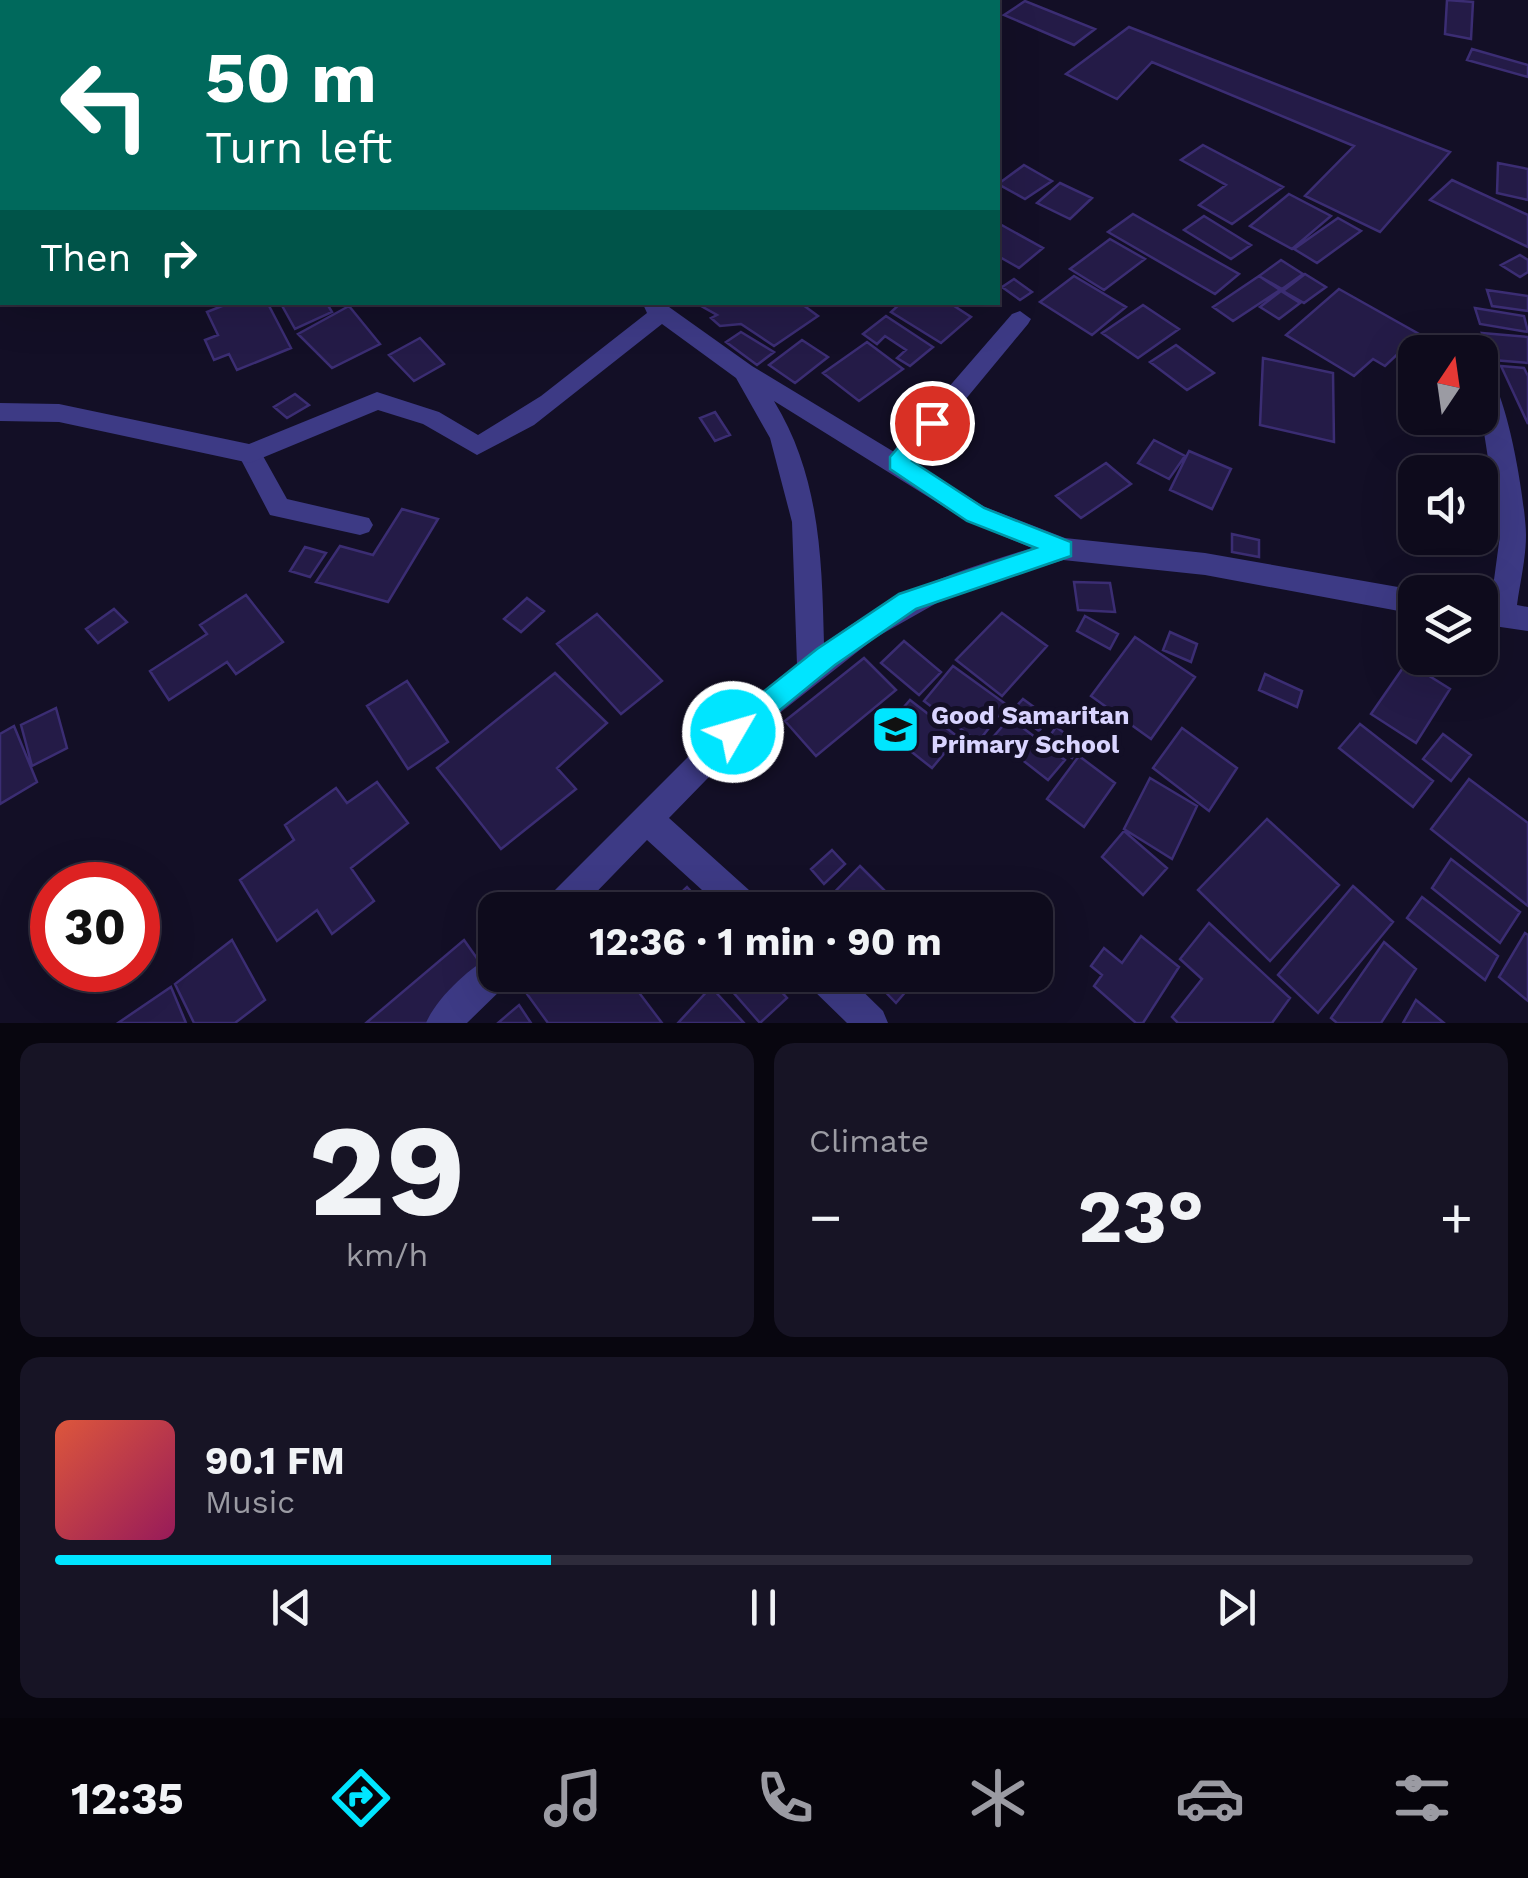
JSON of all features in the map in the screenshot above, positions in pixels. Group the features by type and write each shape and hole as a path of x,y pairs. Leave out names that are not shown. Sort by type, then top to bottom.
{"street":[{"path":"0,412 59,413 250,454 377,401 431,418 476,446 508,432 655,308 744,372 976,514 1063,549 1204,564 1398,599"},
{"path":"898,463 1020,318"},
{"path":"744,372 782,436 793,468 807,534 811,669"},
{"path":"1498,429 1513,536 1503,616"},
{"path":"250,454 280,508 360,525"},
{"path":"575,892 733,732 811,669 908,602 1063,549"},
{"path":"648,820 728,892"},
{"path":"443,1023 478,989"},
{"path":"839,992 871,1023"}],"building":[{"path":"1447,0 1473,2 1471,39 1445,34"},
{"path":"1025,1 1095,29 1074,45 1004,15"},
{"path":"1129,27 1450,152 1380,232 1305,196 1354,146 1152,62 1117,99 1066,74"},
{"path":"1472,49 1528,65 1528,77 1467,60"},
{"path":"1203,145 1283,187 1232,224 1199,205 1226,185 1181,160"},
{"path":"1498,163 1528,169 1528,200 1497,193"},
{"path":"1024,165 1052,181 1025,199 1000,183"},
{"path":"1452,180 1528,215 1528,247 1430,200"},
{"path":"1060,183 1092,198 1070,219 1037,203"},
{"path":"1289,194 1331,216 1292,249 1250,226"},
{"path":"1133,214 1239,274 1215,294 1108,232"},
{"path":"1204,216 1251,245 1231,259 1184,230"},
{"path":"1338,218 1361,231 1317,263 1294,249"},
{"path":"1000,224 1043,248 1019,268 1000,257"},
{"path":"1110,239 1145,259 1104,290 1070,269"},
{"path":"1520,255 1528,260 1528,272 1520,277 1501,265"},
{"path":"1281,260 1303,274 1282,289 1259,276"},
{"path":"1305,274 1326,287 1304,303 1283,291"},
{"path":"1074,276 1126,307 1092,335 1040,302"},
{"path":"1259,276 1280,290 1233,321 1213,307"},
{"path":"1014,279 1032,292 1020,300 1002,287"},
{"path":"1339,289 1419,334 1398,335 1398,354 1385,366 1373,359 1354,376 1286,335"},
{"path":"1487,290 1528,296 1528,311 1492,306"},
{"path":"1281,291 1300,303 1279,319 1260,307"},
{"path":"224,305 269,305 291,348 237,370 229,354 214,360 205,340 218,335 207,312"},
{"path":"282,305 328,305 332,312 295,329"},
{"path":"699,305 803,305 818,316 774,346 741,324 720,326 711,318 717,315"},
{"path":"899,305 953,305 971,317 941,343 891,312"},
{"path":"1143,305 1179,329 1138,358 1102,333"},
{"path":"349,306 380,344 332,368 298,334"},
{"path":"1475,308 1524,316 1528,332 1480,324"},
{"path":"886,316 933,347 910,366 897,358 906,350 885,336 877,344 863,334"},
{"path":"741,332 774,352 757,365 726,342"},
{"path":"1482,333 1528,337 1528,363 1498,360 1498,335"},
{"path":"420,338 444,364 414,381 389,355"},
{"path":"802,340 828,357 795,383 769,365"},
{"path":"867,342 903,369 859,401 823,373"},
{"path":"1176,345 1214,373 1187,390 1150,362"},
{"path":"1263,358 1333,373 1334,442 1260,425"},
{"path":"1501,366 1524,368 1528,376 1528,424"},
{"path":"295,394 309,405 287,418 274,407"},
{"path":"715,412 730,435 715,441 700,418"},
{"path":"1154,440 1185,456 1169,479 1138,463"},
{"path":"1189,451 1231,469 1212,509 1170,490"},
{"path":"1106,463 1131,484 1081,518 1056,496"},
{"path":"402,509 438,519 388,602 316,582 340,546 373,555"},
{"path":"1232,534 1259,540 1259,557 1232,552"},
{"path":"305,547 326,553 310,577 290,571"},
{"path":"1074,582 1110,583 1115,612 1078,610"},
{"path":"246,595 283,642 236,674 227,662 169,700 150,671 207,634 200,625"},
{"path":"527,598 544,611 521,632 504,619"},
{"path":"114,609 127,622 98,643 86,629"},
{"path":"1002,613 1047,646 1002,696 956,660"},
{"path":"597,614 662,681 621,714 557,644"},
{"path":"1085,616 1118,634 1110,649 1077,631"},
{"path":"1170,632 1197,644 1191,662 1163,650"},
{"path":"1135,637 1195,677 1151,739 1091,696"},
{"path":"904,641 941,672 919,695 881,663"},
{"path":"864,658 896,690 816,756 785,721"},
{"path":"953,666 1007,705 978,742 924,701"},
{"path":"555,673 607,723 557,768 576,789 501,849 437,768"},
{"path":"1265,674 1302,691 1297,707 1259,690"},
{"path":"1398,675 1428,675 1450,689 1416,743 1371,714"},
{"path":"407,681 448,742 408,769 367,706"},
{"path":"1023,699 1049,718 1039,731 1012,711"},
{"path":"910,700 958,737 932,768 884,730"},
{"path":"56,708 67,748 32,766 21,725"},
{"path":"1010,718 1065,760 1048,780 993,737"},
{"path":"1360,724 1433,781 1413,807 1339,748"},
{"path":"14,726 37,782 0,804 0,734"},
{"path":"1056,727 1081,745 1072,758 1047,740"},
{"path":"1182,728 1237,768 1209,811 1153,768"},
{"path":"1443,734 1471,755 1451,781 1423,759"},
{"path":"1079,756 1115,783 1084,827 1047,799"},
{"path":"1150,778 1197,806 1172,859 1124,829"},
{"path":"1469,779 1528,823 1528,906 1431,829"},
{"path":"377,782 408,823 351,868 374,901 332,934 317,910 277,941 240,880 294,840 285,825 336,788 347,803"},
{"path":"1267,819 1339,885 1270,961 1198,890"},
{"path":"1124,831 1167,868 1143,895 1102,857"},
{"path":"832,850 845,864 824,884 811,869"},
{"path":"1451,859 1520,912 1500,943 1432,888"},
{"path":"860,866 886,892 835,892"},
{"path":"1353,886 1393,922 1318,1013 1278,975"},
{"path":"1422,897 1498,956 1485,980 1407,918"},
{"path":"1209,923 1290,998 1272,1023 1178,1023 1172,1017 1202,979 1180,959"},
{"path":"1525,933 1528,935 1528,1001 1499,977"},
{"path":"1141,936 1179,967 1143,1023 1136,1023 1094,986 1102,975 1091,966 1104,948 1122,963"},
{"path":"232,940 265,1000 235,1023 194,1023 175,984"},
{"path":"464,940 478,960 478,978 427,1023 366,1023"},
{"path":"1384,942 1416,969 1381,1023 1337,1023 1331,1018"},
{"path":"171,987 186,1023 118,1023"},
{"path":"639,992 662,1023 548,1023 527,994"},
{"path":"706,992 716,992 744,1023 678,1023"},
{"path":"733,992 782,992 787,998 760,1023"},
{"path":"885,992 905,992 896,1003"},
{"path":"1416,1000 1444,1023 1403,1023"},
{"path":"519,1005 531,1023 498,1023"}],"place":[{"name":"Good Samaritan Primary School","path":"896,729"}],"route":[{"path":"733,732 826,657 908,602 943,586 1063,549 976,514 898,463 932,423"}]}
